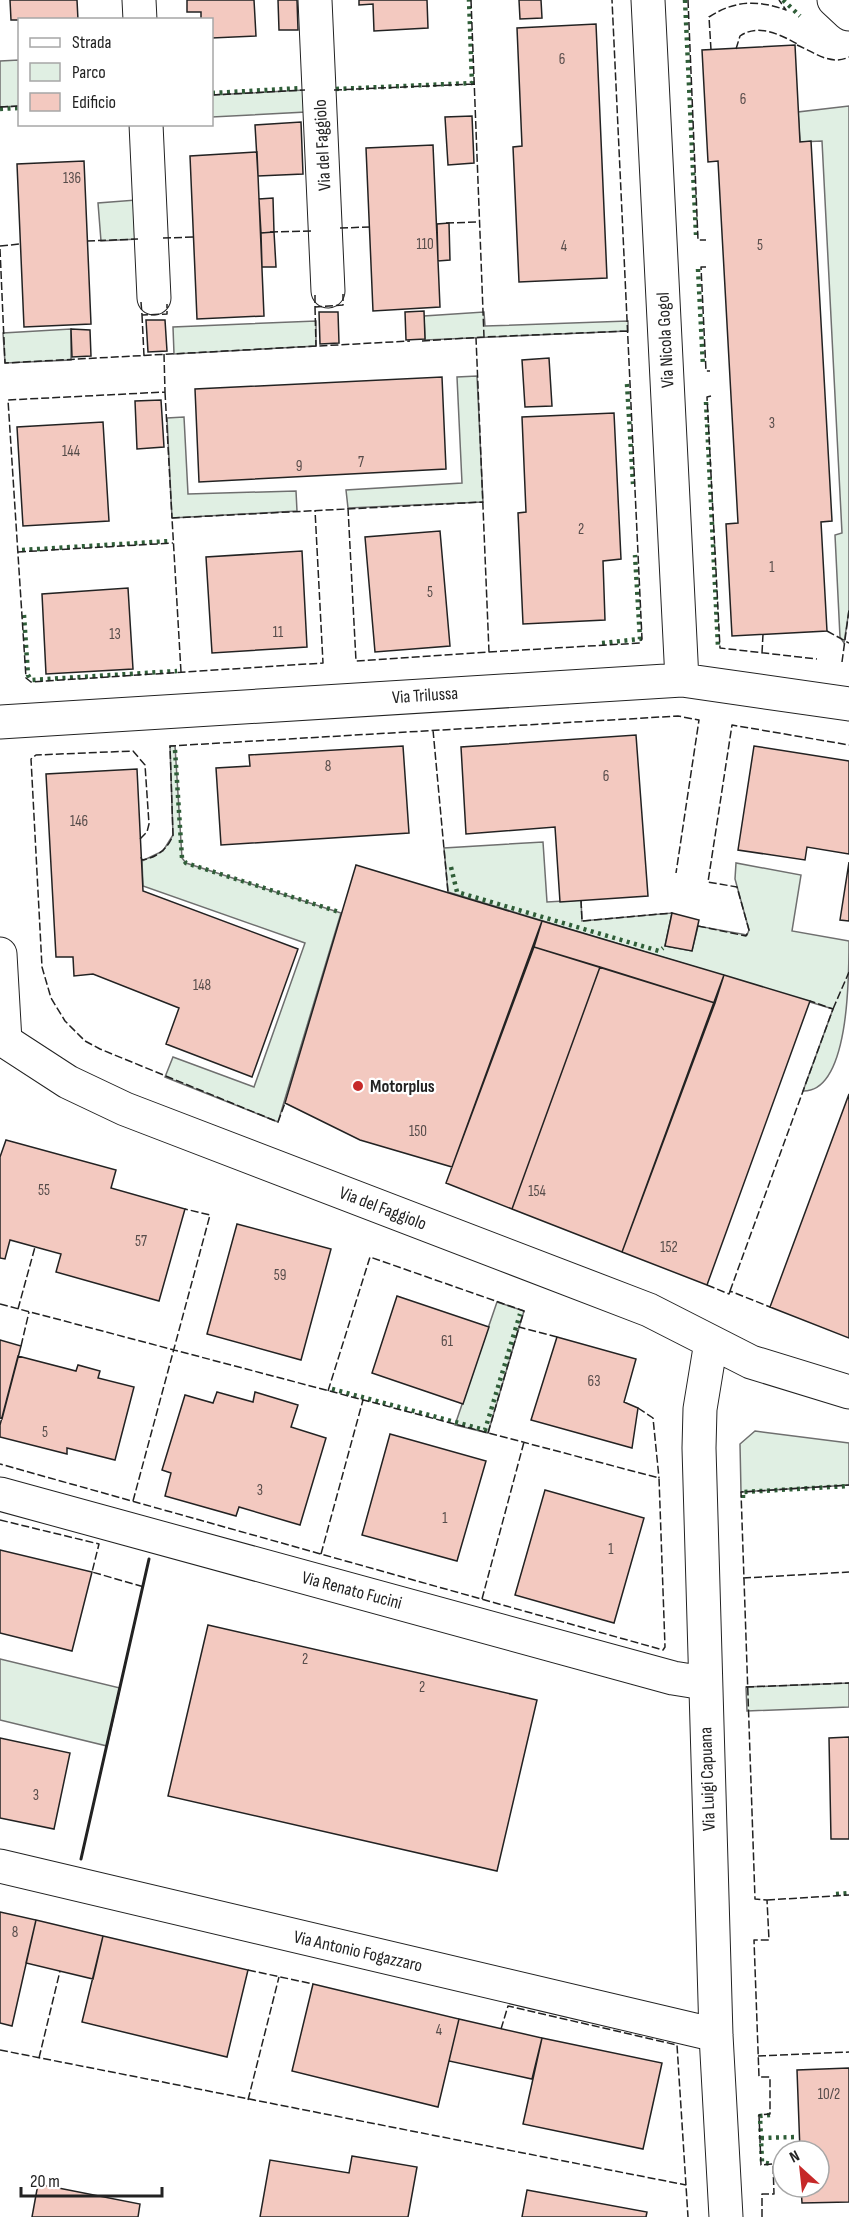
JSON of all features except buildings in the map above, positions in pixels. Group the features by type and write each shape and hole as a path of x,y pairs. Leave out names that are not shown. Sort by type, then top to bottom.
{"street":[{"path":"139,0 140,18"},
{"name":"Via del Faggiolo","path":"315,0 328,291"},
{"name":"Via Nicola Gogol","path":"648,0 682,680"},
{"path":"834,0 849,14"},
{"path":"146,126 154,298"},
{"name":"Via Trilussa","path":"0,722 682,680 849,704"},
{"name":"Via del Faggiolo","path":"0,954 3,1042 94,1096 650,1310 711,1342 780,1372 849,1392"},
{"name":"Via Luigi Capuana","path":"711,1342 700,1410 699,1448 704,1683 716,2035 726,2217"},
{"name":"Via Renato Fucini","path":"0,1494 672,1678 704,1683"},
{"name":"Via Antonio Fogazzaro","path":"0,1866 716,2035"}],"green space":[{"path":"18,60 18,106 0,107 0,61"},
{"path":"305,90 306,112 213,117 213,95"},
{"path":"849,106 849,610 844,643 840,637 835,535 842,533 822,141 800,142 798,112"},
{"path":"136,200 138,239 101,241 98,203"},
{"path":"484,312 485,326 628,321 628,331 425,340 424,316"},
{"path":"316,321 316,346 174,354 173,327"},
{"path":"71,329 71,360 5,363 3,333"},
{"path":"477,376 483,502 348,508 346,490 462,483 457,377"},
{"path":"184,417 188,494 296,491 297,511 172,518 167,418"},
{"path":"170,746 175,746 182,858 186,863 341,913 278,1122 165,1077 173,1057 254,1087 305,943 143,886 142,861 163,851 173,835"},
{"path":"543,842 547,902 581,900 582,921 672,913 665,946 692,951 698,926 747,935 749,930 735,879 736,863 801,875 792,931 849,941 847,1005 838,1054 830,1073 818,1086 803,1091 833,1009 448,892 444,848"},
{"path":"497,1302 524,1311 488,1433 455,1425"},
{"path":"755,1431 849,1443 849,1485 741,1492 740,1444"},
{"path":"0,1659 120,1688 107,1746 0,1720"},
{"path":"849,1683 849,1707 747,1711 746,1687"}],"hedge":[{"path":"336,89 472,83 469,0"},
{"path":"685,0 696,235"},
{"path":"783,0 800,16"},
{"path":"213,93 301,88"},
{"path":"0,109 18,108"},
{"path":"698,269 703,366"},
{"path":"627,384 633,484"},
{"path":"706,402 718,647"},
{"path":"22,550 170,541"},
{"path":"602,643 640,639 635,555"},
{"path":"24,615 28,675 31,680 177,671"},
{"path":"175,750 182,858 186,863 339,912"},
{"path":"451,867 457,892 659,951 663,948"},
{"path":"332,1389 485,1430 520,1314"},
{"path":"743,1498 743,1492 849,1486"},
{"path":"836,1894 849,1893"},
{"path":"770,2115 760,2116 762,2162 771,2164"},
{"path":"761,2138 797,2137"}],"fence":[{"path":"471,0 484,337 628,331"},
{"path":"489,652 640,643 642,639 612,0"},
{"path":"688,0 698,240 706,240"},
{"path":"711,50 709,17 728,7 747,3 766,4 786,10 779,0"},
{"path":"736,49 740,36 747,32 762,30 777,34 799,45"},
{"path":"797,45 829,59 849,57"},
{"path":"334,90 474,84"},
{"path":"213,95 305,90"},
{"path":"0,107 18,106"},
{"path":"446,223 480,222"},
{"path":"340,228 370,227"},
{"path":"270,232 312,231"},
{"path":"163,238 194,237"},
{"path":"87,241 138,239"},
{"path":"0,246 20,244"},
{"path":"0,249 5,363 410,341"},
{"path":"706,267 701,267 706,371 710,371"},
{"path":"315,295 315,307 343,305 343,294"},
{"path":"141,302 142,315 167,314 167,304"},
{"path":"315,307 316,346"},
{"path":"142,315 144,356"},
{"path":"422,341 484,337"},
{"path":"348,508 356,661 489,652 476,338"},
{"path":"164,354 165,392 8,400 26,678 31,682 323,663 315,510"},
{"path":"165,392 172,518"},
{"path":"711,396 707,397 720,648 817,659"},
{"path":"181,672 172,518 483,502"},
{"path":"18,552 173,543"},
{"path":"842,662 849,610"},
{"path":"827,631 849,643"},
{"path":"762,653 763,634"},
{"path":"141,857 142,860 157,855 168,845 173,835 170,746 678,716 699,720 676,873"},
{"path":"698,926 746,936 749,930 737,887 708,882 732,725 849,745"},
{"path":"433,730 448,892"},
{"path":"140,839 147,832 149,824 145,765 133,751 36,755 31,759 42,967 51,998 65,1021 85,1041 100,1049 278,1122 285,1103"},
{"path":"581,900 582,921 672,913"},
{"path":"833,1009 849,972"},
{"path":"730,1291 833,1009 810,1001"},
{"path":"133,1501 210,1215 185,1209"},
{"path":"18,1309 35,1247"},
{"path":"328,1391 370,1257 524,1311 519,1327 557,1337"},
{"path":"707,1285 729,1294 730,1291 770,1307"},
{"path":"0,1304 659,1478 665,1647 663,1650 0,1464"},
{"path":"21,1346 29,1312"},
{"path":"488,1433 519,1327"},
{"path":"321,1554 363,1400"},
{"path":"638,1408 653,1418 659,1478"},
{"path":"482,1599 524,1442"},
{"path":"762,2217 762,2194 774,2194 773,2164 761,2165 759,2115 770,2114 770,2077 759,2077 754,1940 769,1940 767,1900 755,1899 741,1492 849,1485"},
{"path":"0,1520 99,1544 92,1572 144,1587"},
{"path":"743,1578 849,1572"},
{"path":"746,1687 849,1683"},
{"path":"767,1900 849,1895"},
{"path":"248,1970 313,1984"},
{"path":"39,2058 60,1971"},
{"path":"248,2100 279,1977"},
{"path":"501,2029 508,2006 677,2045 688,2217"},
{"path":"0,2050 686,2185"},
{"path":"758,2056 849,2052"}],"wall":[{"path":"81,1859 149,1559"}],"place":[{"name":"Motorplus","path":"358,1086"}]}
